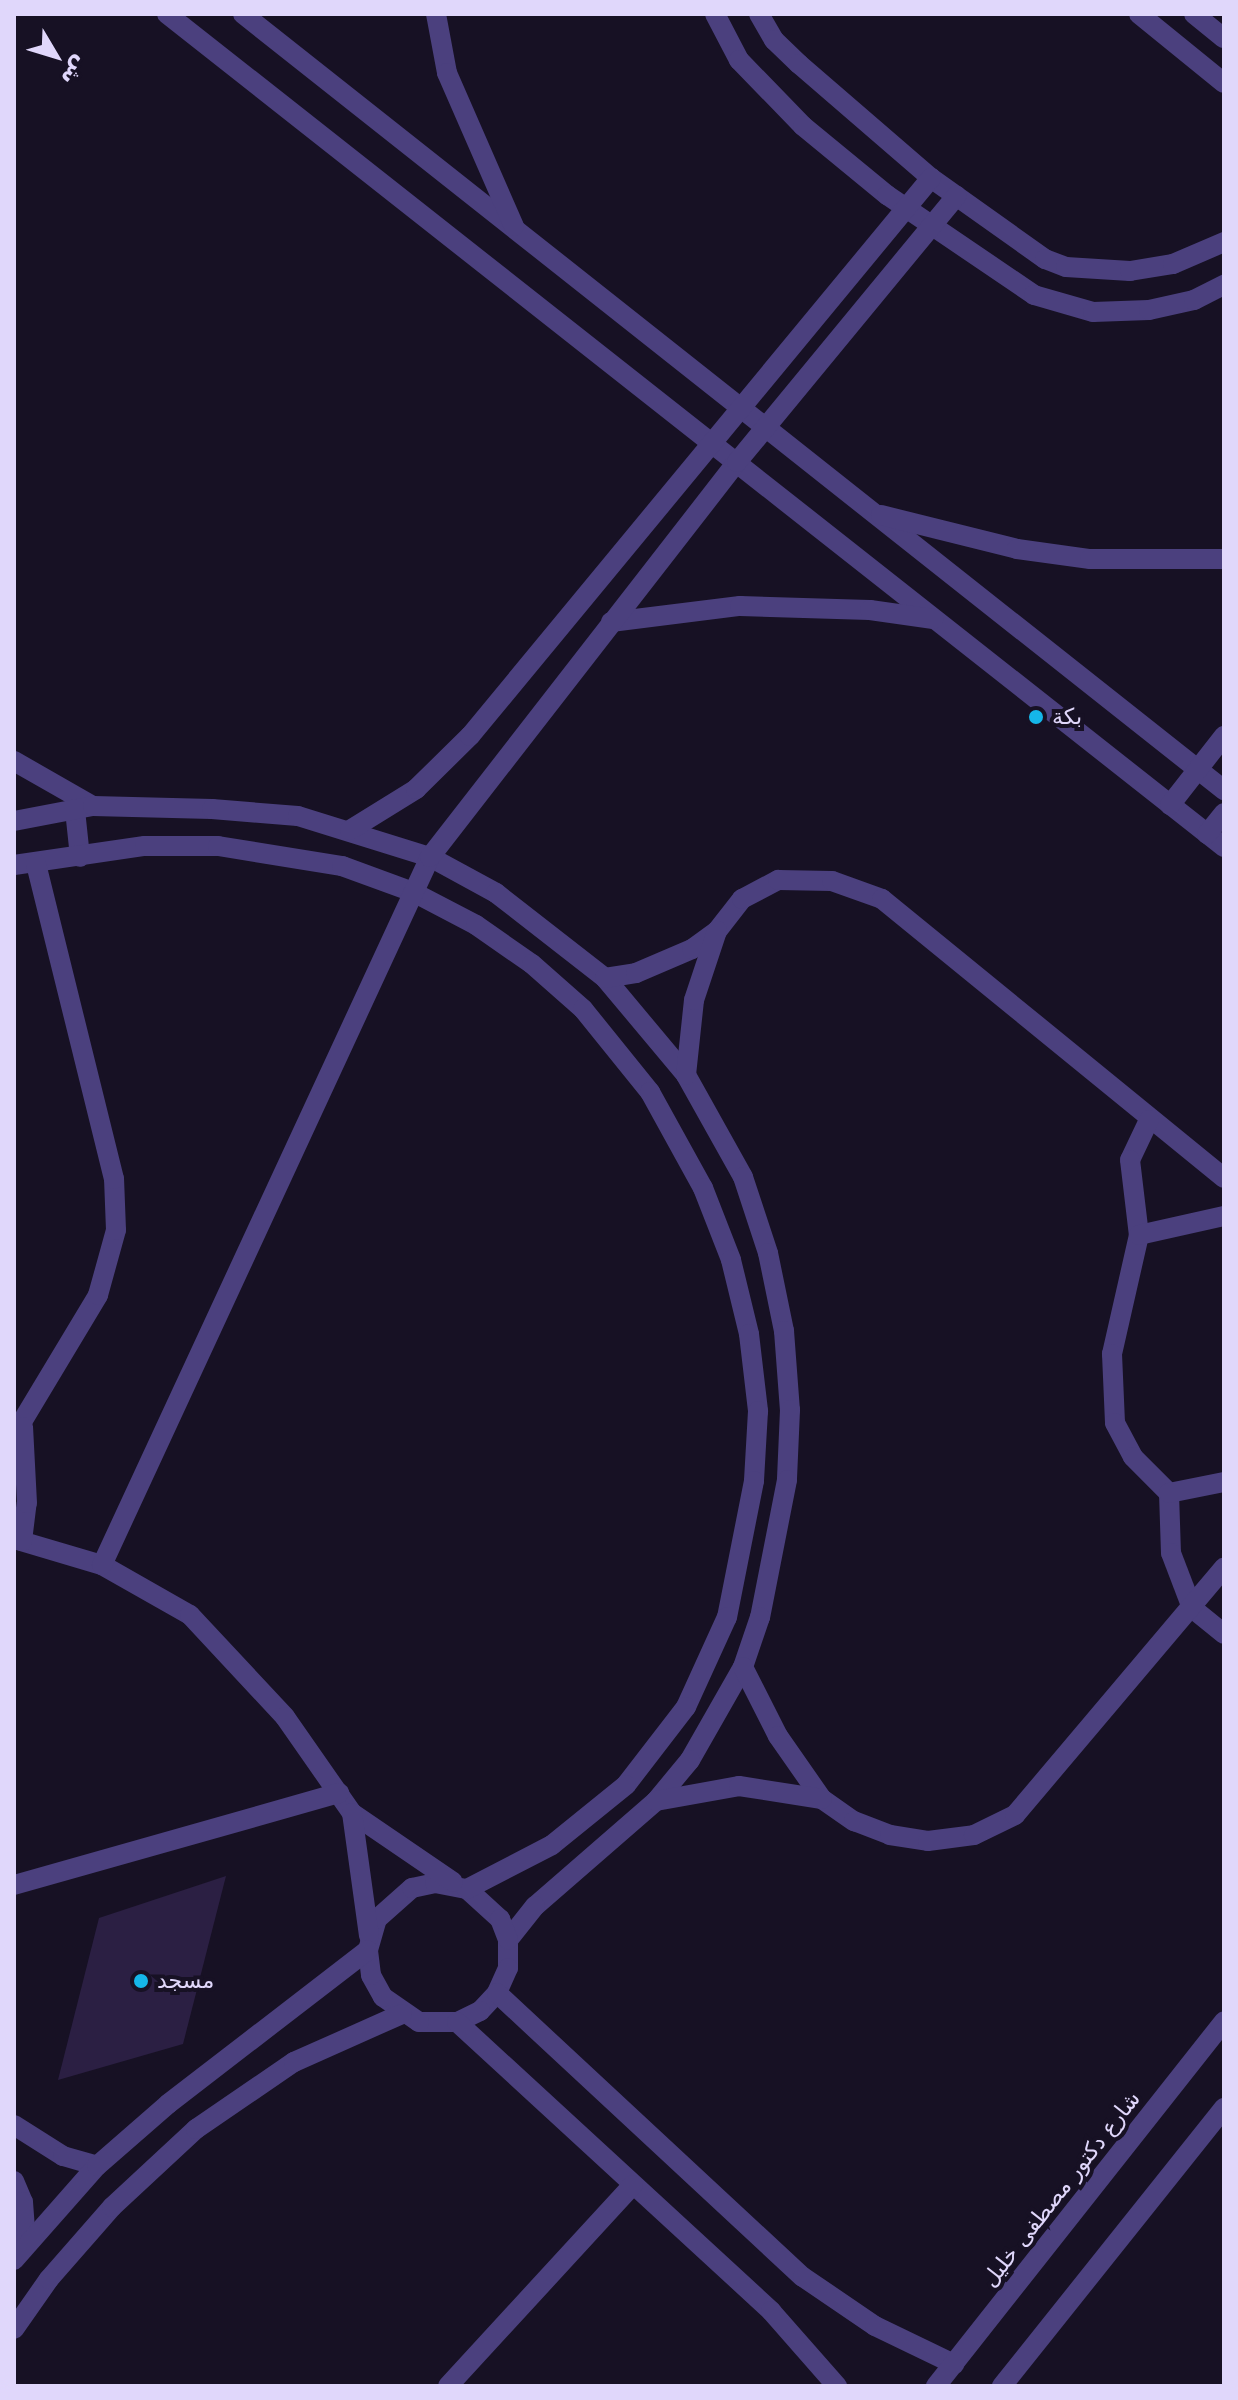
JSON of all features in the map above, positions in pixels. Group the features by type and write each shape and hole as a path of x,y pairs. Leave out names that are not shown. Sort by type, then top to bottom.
{"street":[{"path":"167,14 1224,847"},
{"path":"243,14 1224,790"},
{"path":"436,14 447,73 515,229"},
{"path":"715,14 739,60 764,89 906,209 1034,295 1063,307 1093,312 1149,310 1194,300 1224,285"},
{"path":"759,14 774,40 799,64 931,178 1045,259 1066,267 1130,271 1173,264 1224,242"},
{"path":"1139,14 1224,83"},
{"path":"1194,14 1224,38"},
{"path":"350,830 416,789 446,763 714,444 931,178"},
{"path":"102,1565 430,857 737,462 956,196"},
{"path":"874,513 1017,549 1090,559 1224,559"},
{"path":"611,622 753,606 857,609 934,619"},
{"path":"1170,805 1224,736"},
{"path":"14,761 84,808"},
{"path":"80,857 84,808"},
{"path":"14,821 84,808 284,815 350,830 430,857 496,893 605,978 686,1075 743,1177 768,1253 784,1331 790,1410 787,1480 777,1549 743,1667 705,1738 656,1801 566,1877 508,1940"},
{"path":"1207,834 1224,813"},
{"path":"14,865 145,846 218,846 342,866 413,892 476,925 532,964 583,1009 650,1092 703,1188 731,1260 749,1334 758,1411 743,1550 727,1617 686,1707 658,1748 590,1817 552,1845 463,1887 435,1883 402,1895 377,1919 368,1946 168,2104 97,2166 14,2260"},
{"path":"36,863 117,1204 112,1255 98,1295 19,1431 27,1503 18,1540 102,1565 190,1615 285,1717 352,1813 365,1877 371,1975 383,1997 402,2014 438,2025 457,2022 480,2011 497,1993 508,1968 508,1940 500,1919 463,1887 352,1813"},
{"path":"686,1075 694,1000 717,931 742,899 778,880 832,881 882,899 1149,1120 1224,1178"},
{"path":"605,978 665,963 717,931"},
{"path":"1149,1120 1130,1160 1139,1235 1117,1319 1111,1389 1115,1423 1133,1457 1169,1493 1171,1553 1192,1608 1224,1634"},
{"path":"1139,1235 1224,1216"},
{"path":"1169,1493 1224,1482"},
{"path":"656,1801 739,1786 822,1799 866,1826 928,1841 974,1835 1015,1815 1224,1568"},
{"path":"743,1667 778,1736 822,1799"},
{"path":"14,1885 339,1793"},
{"path":"497,1993 803,2277 875,2326 954,2364"},
{"path":"14,2329 49,2279 112,2207 196,2129 294,2062 402,2014"},
{"name":"شارع دكتور مصطفى خليل","path":"936,2386 1224,2021"},
{"path":"457,2022 771,2311 837,2386"},
{"path":"1002,2386 1224,2108"},
{"path":"14,2125 63,2156 97,2166"},
{"path":"14,2181 23,2202 26,2243"},
{"path":"448,2386 633,2185"}],"building":[{"name":"مسجد","path":"226,1876 183,2044 58,2080 99,1918"}],"place":[{"name":"بكة","path":"1036,717"},
{"name":"مسجد","path":"141,1981"}]}
